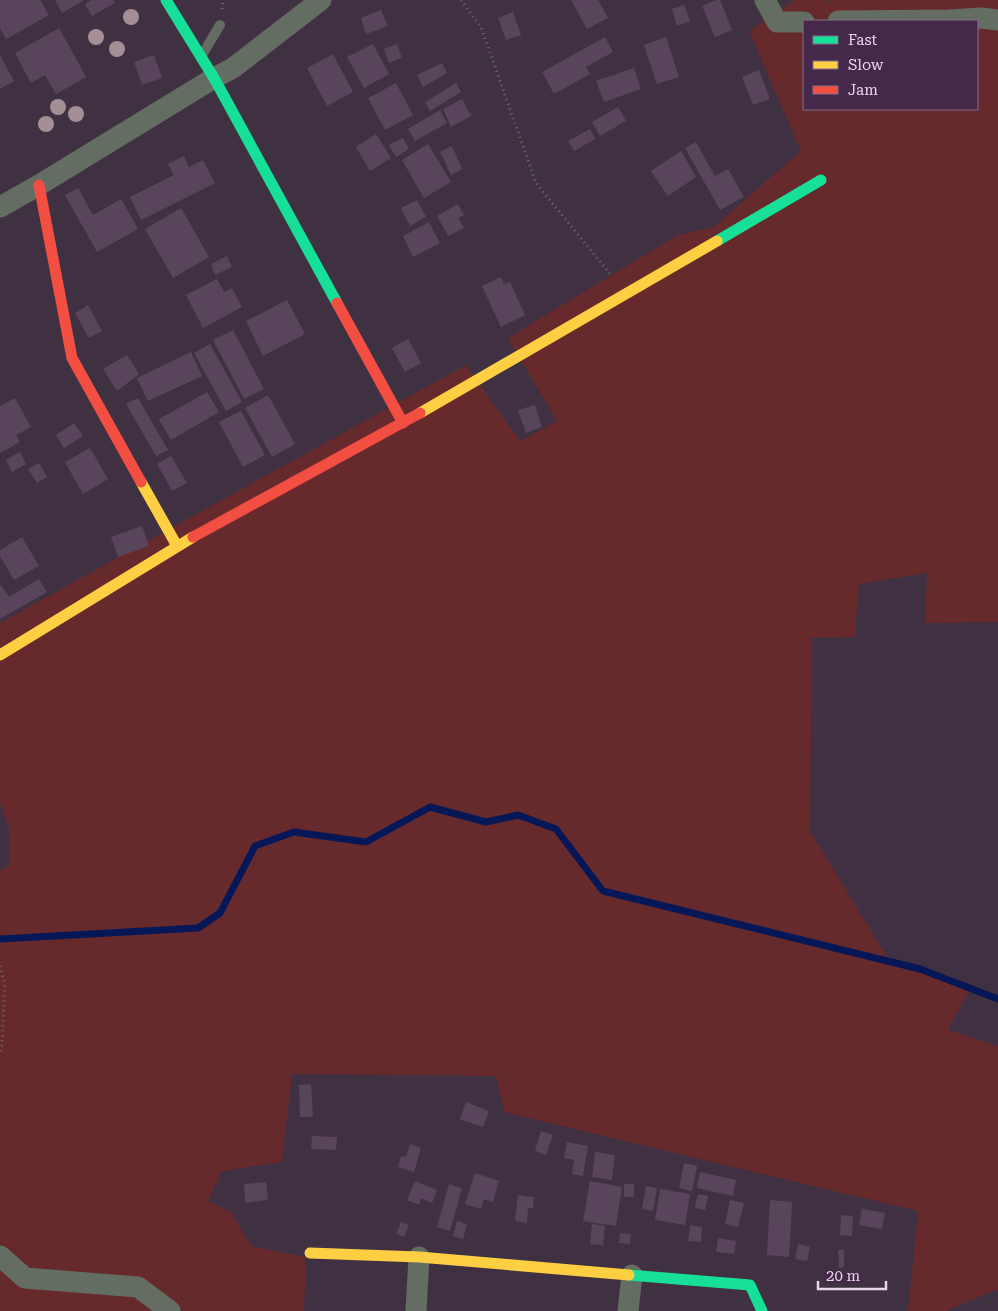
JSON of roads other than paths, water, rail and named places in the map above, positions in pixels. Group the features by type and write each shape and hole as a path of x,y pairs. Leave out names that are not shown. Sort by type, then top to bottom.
{"street":[{"path":"166,0 214,78 403,423"},
{"path":"0,207 233,68 321,0"},
{"path":"765,0 778,22 803,22"},
{"path":"950,20 982,18 998,20"},
{"path":"0,655 177,546 403,423 822,180"},
{"path":"39,185 72,358 177,546"},
{"path":"310,1253 419,1257 750,1285 762,1311"},
{"path":"0,1256 25,1278 138,1287 170,1311"},
{"path":"416,1311 419,1257"},
{"path":"628,1311 632,1275"}],"lane":[{"path":"201,58 220,25"}],"waterway":[{"path":"0,939 198,928 220,913 255,846 294,832 366,842 430,807 486,822 518,815 556,829 603,891 920,969 998,999"}]}
